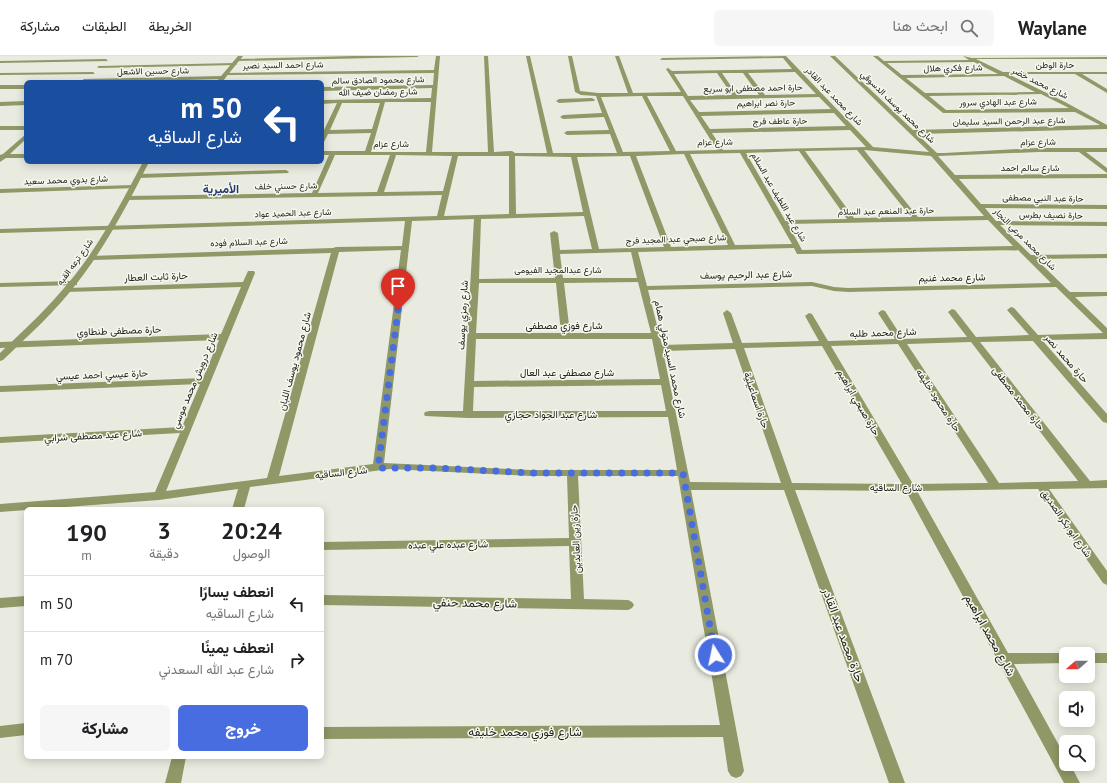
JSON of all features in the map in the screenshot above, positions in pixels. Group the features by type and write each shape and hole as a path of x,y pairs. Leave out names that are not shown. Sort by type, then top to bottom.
{"street":[{"path":"86,80 111,56"},
{"path":"99,67 280,58 417,56"},
{"path":"429,153 438,56"},
{"path":"486,56 491,153"},
{"path":"528,56 550,154"},
{"path":"570,56 578,92 599,98"},
{"path":"617,56 631,95"},
{"path":"661,58 783,56"},
{"name":"شارع محمد عبد القادر","path":"783,56 871,149"},
{"name":"شارع محمد يوسف الدسوقي","path":"832,56 934,154"},
{"path":"875,56 924,95 1042,93"},
{"path":"882,62 970,58 1107,57"},
{"path":"661,58 721,151"},
{"name":"شارع محمد خضر","path":"970,58 1107,127"},
{"path":"0,62 106,60"},
{"path":"223,78 238,60"},
{"path":"671,73 796,70"},
{"name":"شارع احمد السيد نصير","path":"223,78 437,71"},
{"path":"744,71 763,96"},
{"path":"719,72 735,96"},
{"path":"0,74 93,73"},
{"path":"1075,73 1107,91"},
{"name":"حارة الوطن","path":"1004,74 1107,73"},
{"name":"شارع فكري هلال","path":"901,77 1004,74"},
{"name":"شارع حسين الاشعل","path":"169,80 223,78"},
{"name":"شارع محمود الصادق سالم","path":"324,89 435,86"},
{"path":"0,87 24,87"},
{"path":"644,94 673,152"},
{"name":"حارة احمد مصطفى ابو سريع","path":"599,98 644,94 686,96 820,95"},
{"name":"شارع عبد الهادي سرور","path":"924,95 945,112 1075,110"},
{"path":"559,101 599,98"},
{"path":"599,98 621,154"},
{"name":"شارع رمضان ضيف الله","path":"324,102 434,100"},
{"path":"368,153 383,101"},
{"path":"340,102 324,132 375,131"},
{"path":"0,104 24,103"},
{"name":"حارة نصر ابراهيم","path":"697,114 835,111"},
{"path":"563,117 606,115"},
{"name":"شارع عبد الرحمن السيد سليمان","path":"911,132 1107,127"},
{"path":"0,128 24,128"},
{"name":"حارة عاطف فرج","path":"708,131 852,128"},
{"path":"567,133 612,132"},
{"path":"1,158 24,138"},
{"path":"859,148 917,220"},
{"name":"شارع عزام","path":"324,153 632,154 859,148 934,154 1107,150"},
{"path":"800,149 852,221"},
{"path":"1080,150 1107,171"},
{"name":"شارع عبد اللطيف عبد السلام","path":"742,151 799,249"},
{"path":"686,152 733,248"},
{"path":"314,195 333,153"},
{"path":"380,194 394,153"},
{"path":"440,218 456,153"},
{"path":"512,153 513,216"},
{"path":"573,154 596,251"},
{"path":"632,154 668,249"},
{"name":"شارع محمد مرعي النجار","path":"934,154 952,177 992,221 1107,335"},
{"path":"1,158 24,156"},
{"name":"شارع ترعه القبه","path":"0,358 45,315 74,283 93,258 145,164"},
{"path":"139,176 286,172"},
{"name":"شارع سالم احمد","path":"952,177 1107,176"},
{"name":"شارع بدوي محمد سعيد","path":"0,191 133,187"},
{"name":"شارع حسني خلف","path":"127,198 446,193"},
{"name":"حارة عبد النبي مصطفى","path":"978,206 1107,207"},
{"name":"شارع عبد الحميد عواد","path":"0,231 587,214"},
{"name":"شارع رمزي يوسف","path":"468,415 478,217"},
{"path":"378,468 409,218"},
{"name":"حارة عبد المنعم عبد السلام","path":"783,222 917,220 992,221"},
{"name":"حارة نصيف بطرس","path":"992,221 1107,224"},
{"path":"554,233 566,336"},
{"name":"شارع عبد السلام فوده","path":"93,258 336,249 406,248"},
{"name":"شارع صبحي عبد المجيد فرج","path":"556,252 733,248 1019,248"},
{"name":"شارع محمود يوسف اللبان","path":"272,480 336,249"},
{"name":"شارع محمد السيد متولي همام","path":"634,250 644,284 659,348 672,414 736,771"},
{"path":"1028,257 1107,256"},
{"name":"شارع درويش محمد موسي","path":"159,496 251,273"},
{"name":"شارع عبدالمجيد الفيومى","path":"474,281 560,280 644,284"},
{"path":"0,285 74,283"},
{"name":"حارة ثابت العطار","path":"68,290 246,284"},
{"name":"شارع عبد الرحيم يوسف","path":"644,284 812,284 834,289 848,290"},
{"name":"شارع محمد غنيم","path":"848,290 1058,285"},
{"path":"1067,295 1107,294"},
{"name":"حارة محمد نصر","path":"1011,310 1107,420"},
{"name":"حارة محمود خليفه","path":"882,312 996,487"},
{"name":"حارة محمد مصطفى","path":"952,312 1087,485"},
{"name":"حارة اسماعيلية","path":"727,313 788,487"},
{"name":"حارة صبحي ابراهيم","path":"809,316 909,487"},
{"name":"شارع محمد طلبه","path":"659,348 1107,335"},
{"name":"شارع فوزي مصطفى","path":"472,336 656,336"},
{"name":"حارة مصطفى طنطاوي","path":"0,345 224,337"},
{"name":"حارة عيسي احمد عيسي","path":"0,389 206,381"},
{"name":"شارع مصطفى عبد العال","path":"469,384 665,382"},
{"name":"شارع عبد الجواد حجازي","path":"429,414 672,414"},
{"name":"شارع عيد مصطفى شرابي","path":"0,440 185,430"},
{"name":"شارع الساقيه","path":"0,508 159,496 272,480 378,468 424,467 532,473 572,473 788,487 996,487 1107,484"},
{"name":"حارة زين العابدين","path":"572,473 578,604"},
{"path":"239,507 245,484"},
{"name":"شارع ابو بكر الصديق","path":"1041,486 1107,580"},
{"name":"حارة محمد عبد القادر","path":"788,487 897,783"},
{"name":"شارع محمد ابراهيم","path":"909,487 1072,783"},
{"name":"شارع عبده علي عبده","path":"324,546 574,542"},
{"name":"شارع محمد حنفي","path":"324,600 628,605"},
{"path":"0,603 24,601"},
{"path":"1003,659 1059,658"},
{"path":"1095,658 1107,658"},
{"path":"0,732 24,729"},
{"name":"شارع فوزي محمد خليفه","path":"324,733 729,731"},
{"path":"173,783 179,759"}],"district":[{"name":"الأميرية","path":"221,189"}],"route":[{"path":"398,310 378,468 390,466 532,473 683,473 715,655"}]}
